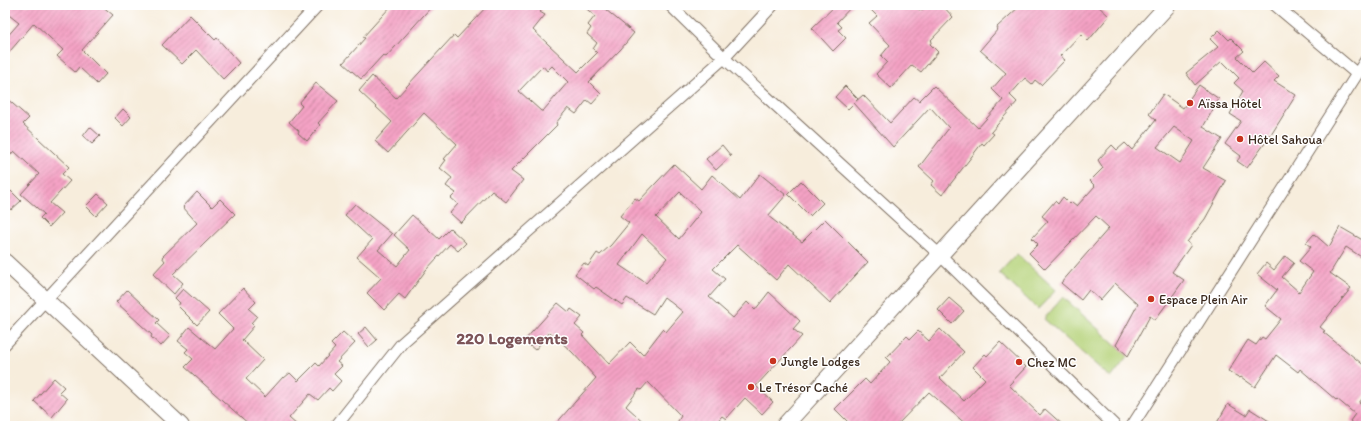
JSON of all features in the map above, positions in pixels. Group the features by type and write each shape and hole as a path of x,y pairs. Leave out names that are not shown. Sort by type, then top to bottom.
{"street":[{"path":"5,344 318,5"},
{"path":"670,5 724,58 941,256 1115,426"},
{"path":"336,426 402,343 724,58 773,5"},
{"path":"784,426 941,256 1168,5"},
{"path":"1275,5 1357,74"},
{"path":"1132,426 1366,60"},
{"path":"5,262 181,426"}],"green space":[{"path":"1017,254 1056,290 1038,309 999,273"},
{"path":"1063,297 1128,356 1111,378 1044,319"}],"building":[{"path":"5,5 101,5 113,15 82,50 106,74 97,84 79,67 75,72 57,56 63,50 34,23 5,57 5,39 19,23 5,12"},
{"path":"392,5 433,5 386,57 383,55 361,79 343,63 365,38 363,37"},
{"path":"488,5 546,5 540,12 545,15 533,30 578,72 597,53 593,49 597,43 587,34 591,28 588,25 595,16 582,5 600,5 634,33 621,49 589,82 601,94 592,104 587,100 576,114 568,108 556,123 557,125 511,171 523,180 506,202 492,191 461,223 450,213 458,204 451,198 456,193 446,186 452,178 440,168 446,160 444,159 457,144 424,113 388,153 375,141 392,122 359,91 372,76 396,98 454,35 457,38","holes":["543,66 547,71 552,66 568,82 543,111 541,111 519,91"]},
{"path":"836,5 853,5 837,22 842,27 838,30 846,38 833,51 812,28"},
{"path":"866,5 914,5 921,11 927,5 942,5 953,17 931,40 932,41 930,44 938,52 921,72 912,65 891,88 876,74 887,62 881,56 890,45 869,23 877,16"},
{"path":"1021,5 1097,5 1109,16 1088,41 1081,34 1060,56 1065,60 1041,85 1035,80 1032,84 1025,78 1010,95 1017,102 991,132 994,134 984,145 982,143 942,195 931,185 934,181 919,167 949,128 931,108 929,108 893,147 854,103 863,95 890,123 914,97 919,101 934,86 978,128 1003,100 992,89 1006,73 980,50 998,29 997,27"},
{"path":"190,15 215,40 217,38 239,63 223,79 196,50 182,64 162,45"},
{"path":"1219,30 1229,40 1231,38 1244,51 1237,57 1253,73 1264,62 1279,76 1274,81 1296,95 1271,135 1247,168 1237,161 1241,156 1225,144 1241,121 1230,114 1243,91 1234,83 1239,78 1222,61 1195,85 1186,73 1218,47 1210,39"},
{"path":"316,83 338,101 318,123 320,125 307,141 289,122 302,106 299,103"},
{"path":"1199,85 1219,99 1203,127 1222,139 1203,168 1226,181 1205,219 1187,242 1191,245 1172,272 1184,280 1155,320 1150,316 1128,356 1116,345 1138,304 1115,283 1100,300 1089,290 1081,300 1061,283 1109,228 1096,216 1045,269 1029,253 1038,244 1032,238 1048,221 1042,216 1055,201 1058,204 1063,197 1070,204 1072,202 1077,206 1095,186 1090,181 1103,168 1098,160 1112,145 1117,150 1125,143 1132,150 1156,120 1149,114 1163,94 1183,108","holes":["1174,127 1194,141 1180,163 1157,147"]},
{"path":"845,86 858,99 848,109 835,97"},
{"path":"5,97 29,118 23,124 69,167 62,174 70,181 50,203 62,213 49,227 40,218 44,214 21,194 39,174 14,151 5,161"},
{"path":"123,109 131,117 123,126 115,118"},
{"path":"90,127 100,136 92,144 83,136"},
{"path":"722,145 731,156 716,170 706,159"},
{"path":"674,164 701,189 712,175 740,200 760,174 786,195 768,216 802,242 825,219 868,262 830,303 789,264 776,280 737,245 713,269 725,279 709,297 733,318 747,302 755,310 769,292 800,321 793,329 802,336 756,386 773,402 762,414 745,398 726,419 722,416 713,426 675,426 681,416 648,382 641,390 639,389 626,406 648,426 554,426 596,378 572,352 550,332 535,350 524,341 558,303 569,312 571,309 582,317 575,325 584,333 582,335 609,364 630,342 643,355 663,329 666,332 683,312 664,297 653,314 627,298 622,305 596,287 594,289 575,274 584,263 588,266 597,253 600,255 611,245 629,223 620,216 635,198 639,201","holes":["680,192 701,212 679,239 656,217","642,234 667,258 646,283 619,265"]},
{"path":"801,181 823,203 810,216 788,194"},
{"path":"11,191 21,201 11,210 5,203 5,196"},
{"path":"197,192 212,207 220,199 235,214 173,274 183,283 174,294 153,274 165,261 162,257 197,223 183,207"},
{"path":"98,194 108,203 96,216 86,206"},
{"path":"355,204 392,234 378,250 397,266 410,250 394,235 412,215 439,239 450,228 466,243 458,251 450,244 426,270 405,299 399,294 384,310 367,293 381,278 357,257 372,240 345,215"},
{"path":"1340,227 1366,242 1366,260 1346,247 1330,273 1351,288 1320,327 1325,331 1323,332 1366,367 1366,394 1359,403 1363,405 1366,401 1366,426 1356,426 1350,421 1355,414 1300,369 1298,372 1276,355 1255,387 1241,377 1240,378 1228,371 1248,340 1256,345 1262,337 1265,339 1281,319 1265,306 1277,290 1257,274 1266,263 1274,270 1285,256 1294,263 1282,277 1299,292 1313,272 1299,261 1311,247 1306,243 1314,234 1329,247"},
{"path":"243,288 256,302 249,309 257,316 251,323 254,326 242,340 263,360 246,379 265,397 283,377 284,378 290,373 298,381 316,363 319,366 335,348 331,344 343,332 355,343 337,362 342,366 334,374 341,381 332,391 329,388 318,400 310,394 289,418 298,426 251,426 185,367 193,359 185,352 188,349 178,341 189,327 215,349 233,329 218,314"},
{"path":"183,289 209,312 197,325 178,306 180,303 175,298"},
{"path":"127,290 159,320 156,323 170,336 161,346 151,337 152,335 116,302"},
{"path":"949,298 964,311 952,324 938,310"},
{"path":"366,327 377,340 369,347 358,334"},
{"path":"940,329 964,352 940,378 964,401 985,379 973,367 985,354 987,356 1000,342 1026,367 1009,385 1040,415 1045,409 1064,426 968,426 929,392 896,426 852,426 835,409 865,379 870,384 890,362 886,358 907,336 910,339 918,331 929,341"},
{"path":"54,378 64,387 59,392 67,399 52,417 34,401"},
{"path":"1228,404 1246,415 1250,409 1277,426 1215,426"}],"place":[{"name":"Aïssa Hôtel","path":"1190,103"},
{"name":"Hôtel Sahoua","path":"1240,139"},
{"name":"Espace Plein Air","path":"1151,299"},
{"name":"Jungle Lodges","path":"773,361"},
{"name":"Chez MC","path":"1019,362"},
{"name":"Le Trésor Caché","path":"751,387"}],"district":[{"name":"220 Logements","path":"512,338"}]}
